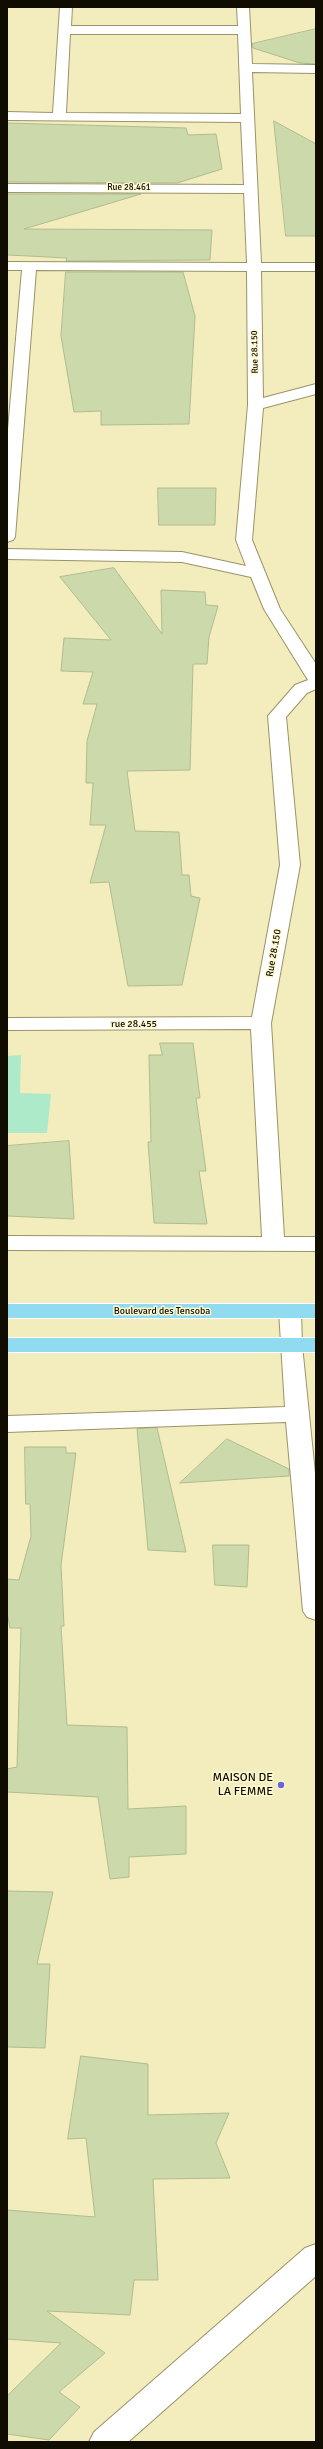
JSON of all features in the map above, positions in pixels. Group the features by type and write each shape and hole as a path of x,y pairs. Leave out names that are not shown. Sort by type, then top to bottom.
{"main road":[{"name":"Boulevard des Tensoba","path":"7,1311 316,1311"},
{"path":"7,1345 316,1345"}],"street":[{"path":"59,116 66,7"},
{"name":"Rue 28.150","path":"244,7 254,267 256,404 244,540 272,609 316,678"},
{"path":"64,30 244,30"},
{"path":"246,68 316,69"},
{"path":"7,116 248,118"},
{"name":"Rue 28.461","path":"7,188 251,189"},
{"path":"7,266 316,267"},
{"path":"7,537 29,266"},
{"path":"256,404 316,389"},
{"path":"7,554 182,557 257,573"},
{"name":"Rue 28.150","path":"273,1244 261,1023 290,864 277,716 301,688 316,683"},
{"name":"rue 28.455","path":"7,1024 261,1023"},
{"path":"7,1243 316,1244"},
{"path":"290,1310 290,1344 316,1611"},
{"path":"7,1424 297,1414"},
{"path":"105,2442 316,2257"}],"green space":[{"path":"21,1055 20,1093 51,1094 47,1133 7,1133 7,1056"}],"building":[{"path":"316,29 316,64 300,63 253,48 252,44"},
{"path":"274,121 316,144 316,236 286,236"},
{"path":"7,123 186,128 188,135 216,134 222,169 177,183 7,182"},
{"path":"7,194 141,194 24,229 212,230 210,260 66,261 67,258 8,255"},
{"path":"66,272 183,272 195,316 189,424 101,425 101,411 74,412 61,336"},
{"path":"158,488 216,488 215,525 159,525"},
{"path":"114,568 162,634 161,590 205,592 206,605 218,606 209,637 207,664 193,664 190,770 127,771 135,831 179,832 182,875 189,875 191,896 200,898 182,985 128,986 109,882 90,883 106,825 90,825 93,783 86,783 87,741 97,704 83,704 93,672 61,671 64,638 111,640 60,577"},
{"path":"160,1043 193,1043 200,1098 196,1098 206,1171 199,1171 207,1224 154,1223 148,1142 151,1142 149,1055 162,1055"},
{"path":"69,1141 74,1219 7,1216 7,1146"},
{"path":"157,1428 186,1552 148,1550 137,1429"},
{"path":"227,1439 289,1469 289,1476 180,1483"},
{"path":"25,1447 66,1447 66,1453 76,1453 61,1565 64,1626 61,1626 67,1725 127,1727 128,1809 186,1806 186,1854 129,1857 129,1877 110,1879 98,1797 7,1792 7,1769 17,1767 21,1628 10,1628 7,1613 7,1579 19,1580 31,1536 30,1504 26,1504"},
{"path":"213,1545 249,1545 247,1587 215,1585"},
{"path":"7,1891 53,1892 37,1964 50,1964 45,2048 7,2047"},
{"path":"81,2056 148,2064 148,2115 229,2113 216,2143 230,2178 153,2179 158,2280 134,2280 130,2315 47,2311 105,2353 59,2392 80,2407 49,2440 7,2434 7,2396 61,2343 7,2339 7,2210 95,2217 86,2138 68,2139"}],"place":[{"name":"MAISON DE LA FEMME","path":"281,1785"}]}
